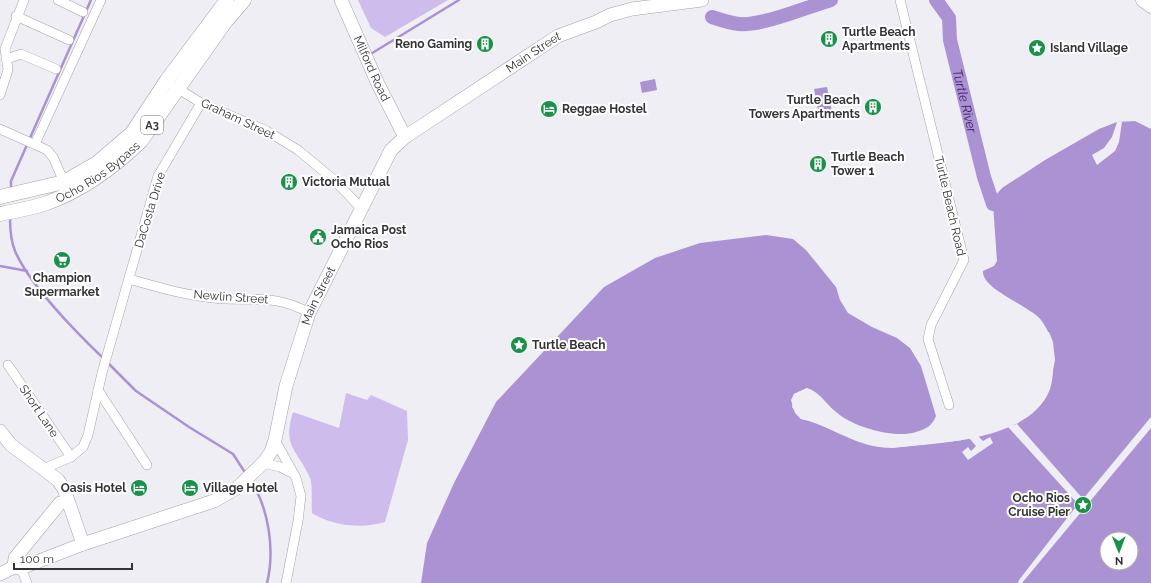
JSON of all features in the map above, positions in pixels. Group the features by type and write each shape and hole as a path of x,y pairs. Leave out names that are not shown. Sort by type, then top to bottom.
{"main road":[{"name":"Ocho Rios Bypass","path":"0,214 47,203 69,193 106,172 141,141 172,84 227,0"},
{"name":"Ocho Rios Bypass","path":"0,197 64,182 97,163 132,133 244,0"},
{"path":"1143,0 1151,6"}],"street":[{"path":"0,95 8,70 5,49 16,16 24,0"},
{"path":"58,0 83,12"},
{"path":"32,143 101,0"},
{"name":"Milford Road","path":"341,0 378,84 405,137"},
{"name":"Main Street","path":"0,574 79,546 214,502 237,488 260,466 271,452 275,440 286,386 309,313 391,150 405,137 558,36 596,22 610,15 632,9 702,0"},
{"name":"Turtle Beach Road","path":"900,0 964,260 930,325 928,339 949,405"},
{"path":"16,16 69,40"},
{"path":"7,59 21,54 56,69"},
{"name":"Graham Street","path":"172,84 201,103 267,131 298,150 333,179 361,208"},
{"name":"DaCosta Drive","path":"129,279 158,176 201,103"},
{"path":"0,129 46,150 53,157 64,182"},
{"path":"43,469 71,457 83,447 88,435 102,373 129,279"},
{"name":"Newlin Street","path":"129,279 174,292 213,298 281,300 309,313"},
{"name":"Short Lane","path":"8,365 71,457"},
{"path":"98,390 147,465"},
{"path":"0,431 11,445 58,480 64,489 79,546"},
{"path":"275,440 294,474 299,488 300,505 286,583"},
{"path":"260,466 280,467 294,474"},
{"path":"43,469 57,493 79,546"},
{"path":"27,583 17,568 15,558 60,503"}],"shaded area":[{"path":"358,0 448,0 385,37 371,28"},
{"path":"655,79 657,90 642,93 640,82"},
{"path":"827,87 832,112 819,115 814,89"},
{"path":"1135,121 1151,129 1151,583 421,583 427,543 454,483 496,402 604,287 655,258 700,243 766,235 793,239 806,250 836,287 840,300 848,313 872,327 897,338 910,348 921,366 936,416 931,425 920,431 907,434 885,433 862,427 842,417 819,395 807,388 794,394 792,407 801,419 821,425 860,442 880,447 893,448 964,440 982,436 1016,424 1030,415 1042,403 1050,389 1054,362 1052,343 1048,331 1041,320 1027,309 998,291 984,278 983,271 994,266 997,261 993,204 996,195 1002,188 1045,160 1099,129 1117,122"},
{"path":"346,393 367,400 371,395 407,411 408,440 385,522 357,526 347,525 329,521 312,513 311,481 290,441 289,433 293,412 339,428"}],"pier":[{"path":"1117,122 1122,122 1119,142 1115,151 1097,165 1092,155 1104,148 1112,137"},
{"path":"1049,332 1053,342 1055,360 1049,390 1039,406 1017,424 1016,422 1038,404 1048,390 1053,360 1051,342 1047,333"},
{"path":"807,388 808,390 796,395 793,400 797,412 802,418 817,421 867,442 880,445 893,446 943,440 944,442 893,448 880,447 866,444 817,422 801,419 795,413 791,400 794,394"},
{"path":"1151,417 1151,428 1022,583 1018,583 1019,580 1078,504 1008,427 980,435 979,434 1017,424 1083,499"},
{"path":"968,436 969,438 957,441 956,439"},
{"path":"978,436 983,441 990,437 993,443 968,460 962,452 968,447 971,451 976,446 969,438"}],"waterway":[{"path":"11,191 11,181 91,0"},
{"path":"369,55 459,0"},
{"name":"Turtle River","path":"712,17 732,23 749,24 772,19 831,0"},
{"name":"Turtle River","path":"936,0 949,18 950,40 984,177 993,204"},
{"path":"10,218 11,234 15,251 31,278 54,308 103,358"},
{"path":"0,266 27,271"},
{"path":"108,363 136,391 189,427 233,454 246,474"},
{"path":"251,481 262,504 269,530 270,558 267,583"}],"place":[{"name":"Turtle Beach Apartments","path":"829,39"},
{"name":"Reno Gaming","path":"485,44"},
{"name":"Island Village","path":"1037,48"},
{"name":"Turtle Beach Towers Apartments","path":"873,107"},
{"name":"Reggae Hostel","path":"549,109"},
{"name":"Turtle Beach Tower 1","path":"818,164"},
{"name":"Victoria Mutual","path":"289,182"},
{"name":"Jamaica Post Ocho Rios","path":"318,237"},
{"name":"Champion Supermarket","path":"62,260"},
{"name":"Turtle Beach","path":"519,345"},
{"name":"Oasis Hotel","path":"139,488"},
{"name":"Village Hotel","path":"190,488"},
{"name":"Ocho Rios Cruise Pier","path":"1083,505"}]}
